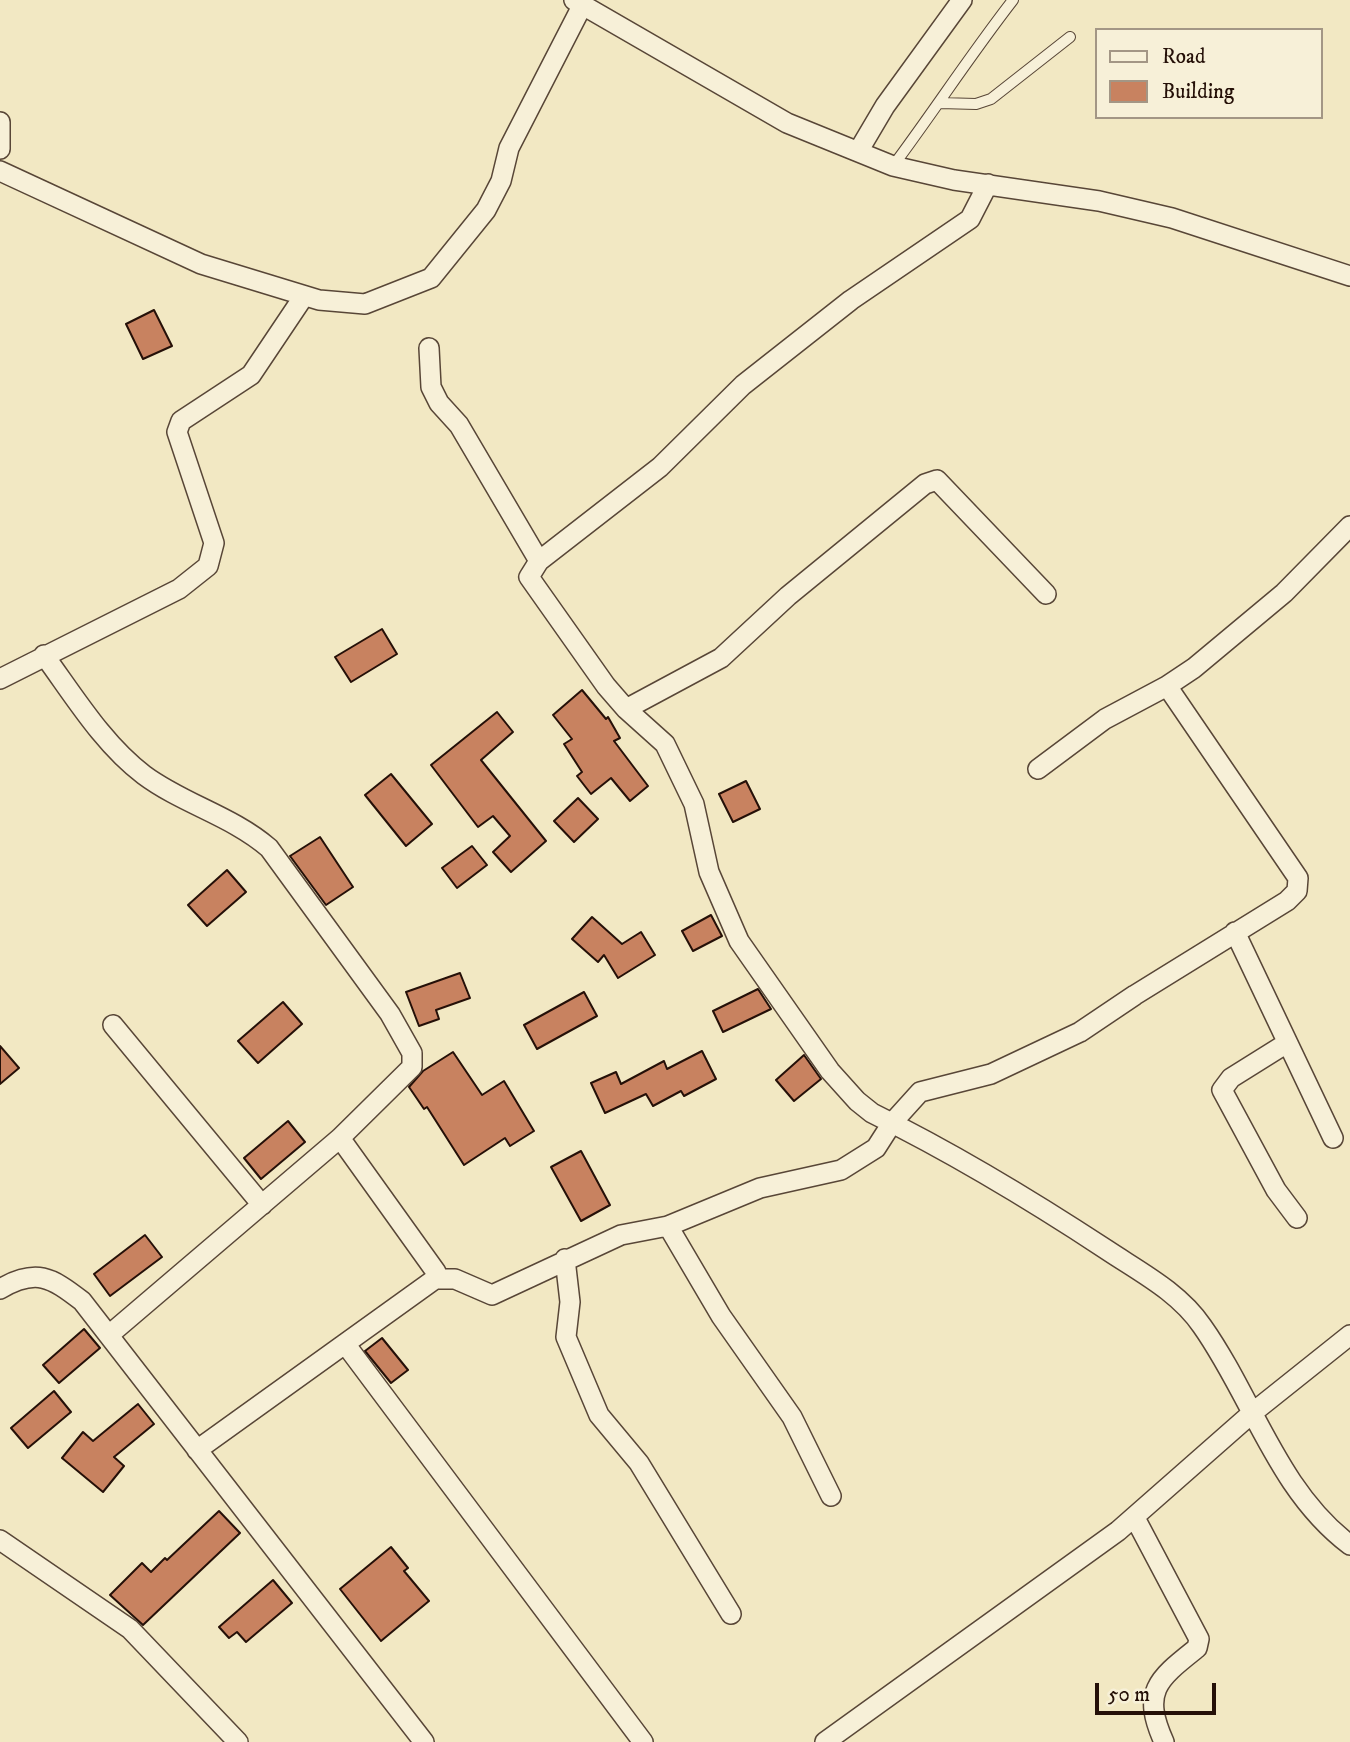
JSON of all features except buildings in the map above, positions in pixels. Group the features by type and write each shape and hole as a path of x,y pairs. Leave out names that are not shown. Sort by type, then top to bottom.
{"street":[{"path":"859,150 885,106 962,0"},
{"path":"0,171 201,264 304,296 365,304 431,278 486,210 501,181 509,148 578,3 787,123 893,166 1099,201 1172,218 1350,276"},
{"path":"0,122 0,149"},
{"path":"988,184 970,219 851,300 754,376 660,467 539,561 529,577 626,709 665,744 694,804 709,872 739,941 830,1071 857,1101 1037,1204 1166,1289 1201,1325 1286,1474 1315,1515 1350,1545"},
{"path":"0,679 179,589 208,566 214,542 177,432 178,426 181,421 251,375 304,296"},
{"path":"429,348 431,387 439,403 459,425 539,561"},
{"path":"626,709 721,658 788,596 925,484 937,480 1046,594"},
{"path":"1038,769 1105,719 1167,686 1284,593 1350,526"},
{"path":"44,655 91,721 143,774 252,834 269,848 390,1014 412,1053 412,1067 340,1138 109,1335"},
{"path":"197,1450 435,1279 455,1279 492,1294 621,1235 668,1226 760,1188 841,1170 876,1148 892,1123 920,1092 991,1074 1080,1032 1287,901 1297,891 1298,878 1167,686"},
{"path":"1235,932 1333,1138"},
{"path":"113,1025 262,1205"},
{"path":"1287,1043 1231,1078 1222,1090 1269,1179 1297,1218"},
{"path":"340,1138 436,1272 435,1279"},
{"path":"668,1226 721,1316 792,1417 831,1496"},
{"path":"565,1259 569,1302 566,1337 598,1415 639,1463 730,1614"},
{"path":"0,1289 18,1278 40,1276 57,1282 82,1301 109,1335 120,1354 424,1742"},
{"path":"825,1742 1135,1518 1251,1414 1350,1335"},
{"path":"346,1345 643,1742"},
{"path":"1135,1518 1199,1639 1198,1648 1161,1677 1156,1686 1152,1704 1154,1720 1164,1742"},
{"path":"0,1540 130,1629 238,1742"}],"lane":[{"path":"893,166 940,103 969,56 1013,0"},
{"path":"940,103 976,104 991,99 1070,37"}]}
